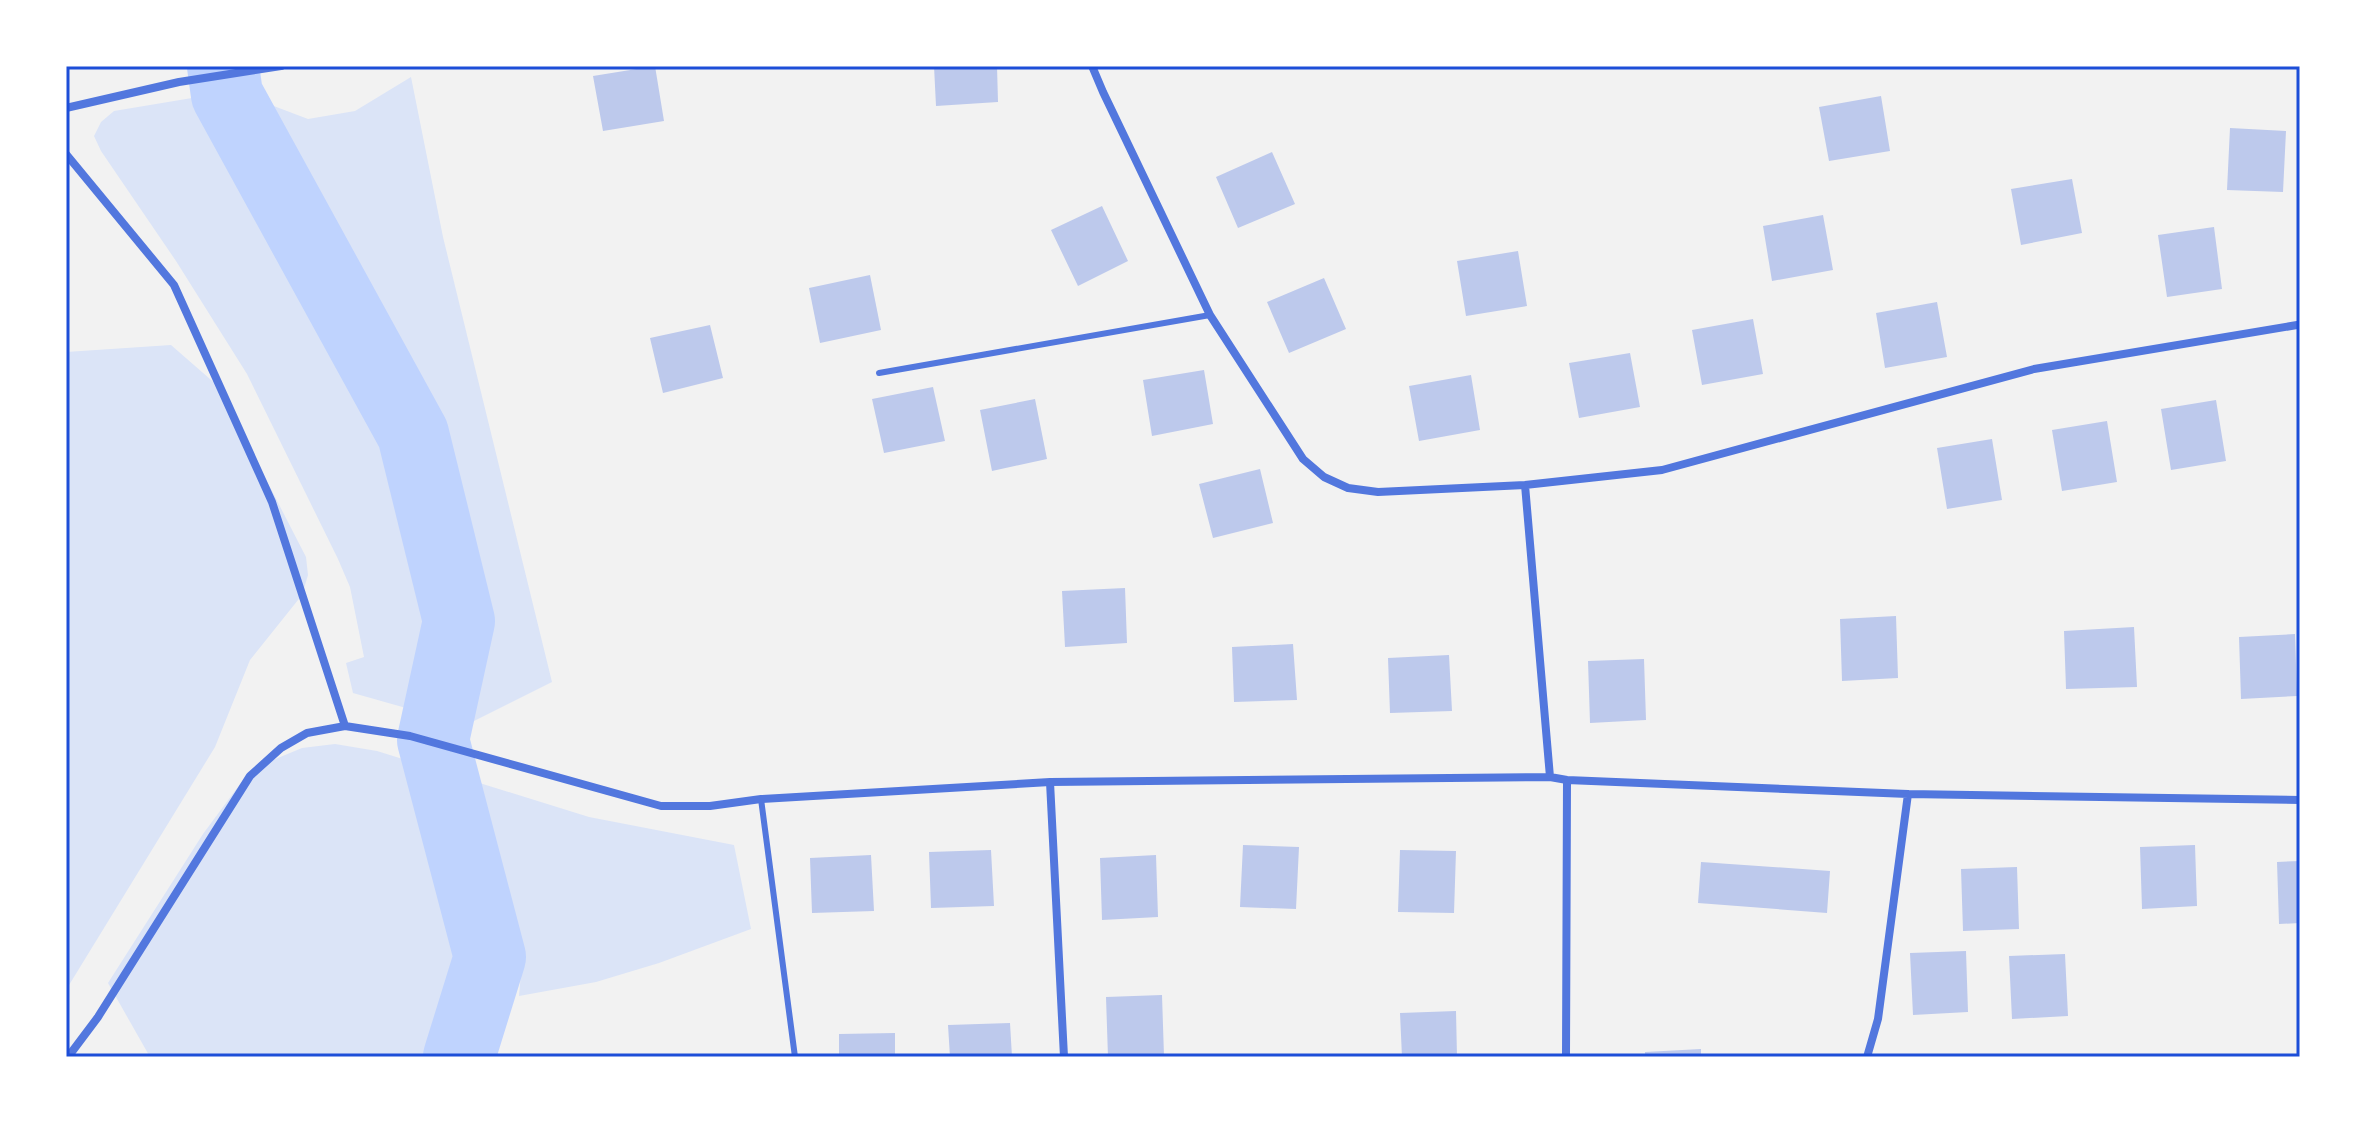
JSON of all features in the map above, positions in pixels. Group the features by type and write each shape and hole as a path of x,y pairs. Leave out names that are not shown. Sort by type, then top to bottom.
{"street":[{"path":"66,108 179,82 281,66"},
{"path":"1092,66 1210,315 1303,459 1324,477 1348,488 1378,492 1525,485 1662,470 2034,369 2297,325"},
{"path":"66,154 174,285 272,502 345,726"},
{"path":"1525,485 1550,777"},
{"path":"68,1057 98,1017 250,776 281,748 307,733 345,726 410,736 661,806 710,806 761,799 1050,782 1550,777 1908,794 2300,800"},
{"path":"1566,1057 1567,780"},
{"path":"1050,782 1064,1057"},
{"path":"1867,1057 1878,1019 1908,794"}],"lane":[{"path":"879,373 1210,315"},
{"path":"761,799 795,1057"}],"shaded area":[{"path":"411,77 443,237 552,682 466,725 353,693 346,663 364,657 350,587 338,559 247,374 94,136 101,122 114,111 234,91 308,119 355,111"},
{"path":"171,345 218,386 306,557 308,575 302,595 250,660 215,747 66,990 66,352"},
{"path":"335,744 377,751 589,817 734,845 751,929 659,963 596,982 519,996 523,949 478,930 460,1003 442,1057 150,1057 108,983 203,834 240,784 273,760 302,748"}],"building":[{"path":"655,66 664,121 603,131 593,76"},
{"path":"934,66 997,66 998,102 936,106"},
{"path":"1881,96 1890,151 1829,161 1819,107"},
{"path":"2230,128 2286,131 2283,192 2227,190"},
{"path":"1272,152 1295,204 1238,228 1216,177"},
{"path":"2072,179 2082,233 2021,245 2011,189"},
{"path":"1102,206 1128,261 1078,286 1051,230"},
{"path":"1823,215 1833,270 1772,281 1763,226"},
{"path":"2214,227 2222,289 2167,297 2158,235"},
{"path":"1518,251 1527,306 1466,316 1457,261"},
{"path":"870,275 881,330 820,343 809,288"},
{"path":"1324,278 1346,329 1289,353 1267,302"},
{"path":"1937,302 1947,357 1885,368 1876,313"},
{"path":"1753,319 1763,374 1702,385 1692,330"},
{"path":"710,325 723,378 663,393 650,338"},
{"path":"1630,353 1640,407 1579,418 1569,363"},
{"path":"1204,370 1213,424 1152,436 1143,380"},
{"path":"1471,375 1480,430 1419,441 1409,386"},
{"path":"933,387 945,441 884,453 872,399"},
{"path":"1035,399 1047,459 992,471 980,410"},
{"path":"2216,400 2226,461 2171,470 2161,409"},
{"path":"2107,421 2117,482 2062,491 2052,430"},
{"path":"1992,439 2002,500 1947,509 1937,448"},
{"path":"1260,469 1273,523 1213,538 1199,484"},
{"path":"1125,588 1127,643 1065,647 1062,591"},
{"path":"1896,616 1898,678 1842,681 1840,619"},
{"path":"2134,627 2137,687 2066,689 2064,631"},
{"path":"2295,634 2297,696 2241,699 2239,637"},
{"path":"1293,644 1297,700 1234,702 1232,647"},
{"path":"1449,655 1452,711 1390,713 1388,658"},
{"path":"1644,659 1646,720 1590,723 1588,661"},
{"path":"1243,845 1299,847 1296,909 1240,907"},
{"path":"2195,845 2197,906 2142,909 2140,847"},
{"path":"991,850 994,906 931,908 929,852"},
{"path":"1400,850 1456,851 1454,913 1398,912"},
{"path":"871,855 874,911 812,913 810,858"},
{"path":"1156,855 1158,917 1102,920 1100,858"},
{"path":"2300,861 2300,923 2279,924 2277,862"},
{"path":"1701,862 1830,871 1827,913 1698,903"},
{"path":"2017,867 2019,929 1963,931 1961,869"},
{"path":"1966,951 1968,1012 1913,1015 1910,953"},
{"path":"2065,954 2068,1016 2012,1019 2009,956"},
{"path":"1162,995 1164,1056 1108,1057 1106,997"},
{"path":"1456,1011 1457,1057 1402,1057 1400,1013"},
{"path":"1010,1023 1012,1057 950,1057 948,1025"},
{"path":"895,1033 895,1057 839,1057 839,1034"},
{"path":"1701,1049 1701,1057 1645,1057 1645,1052"}],"waterway":[{"path":"223,66 227,95 413,434 459,621 433,740 490,957 459,1057"}]}
